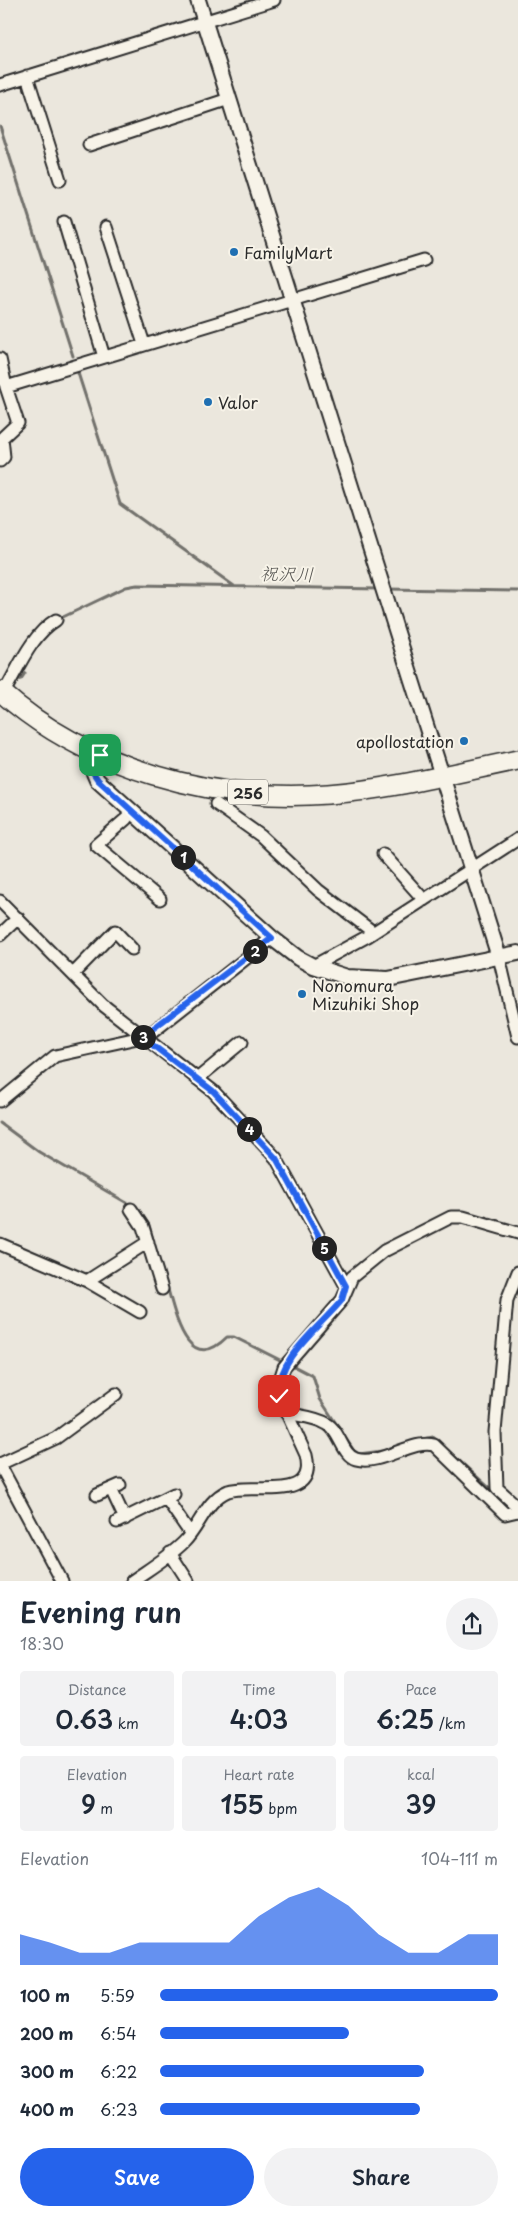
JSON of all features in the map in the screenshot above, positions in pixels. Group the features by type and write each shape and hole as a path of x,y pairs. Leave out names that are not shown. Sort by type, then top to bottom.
{"highway":[{"name":"256","path":"6,686 57,734 100,755 161,776 214,788 267,794 344,792 443,776 518,760"}],"street":[{"path":"198,0 472,869 499,957 518,1036"},
{"path":"0,85 274,0"},
{"path":"27,76 60,180"},
{"path":"89,145 230,99"},
{"path":"64,222 104,357"},
{"path":"106,227 144,344"},
{"path":"6,387 293,298 424,260"},
{"path":"0,359 6,387 18,423 2,438 2,459"},
{"path":"6,686 39,634 46,625 56,620"},
{"path":"100,755 94,774 272,938 298,958 313,966 347,977 388,980 518,953"},
{"path":"216,804 261,836 318,890 373,932"},
{"path":"131,810 126,819 96,845 160,899"},
{"path":"313,966 373,932 518,839"},
{"path":"383,854 424,900"},
{"path":"0,901 103,1005 213,1091 276,1158 346,1286"},
{"path":"0,935 18,918"},
{"path":"73,974 115,931 132,949"},
{"path":"0,1101 55,1056 142,1037 272,938"},
{"path":"197,1079 242,1042"},
{"path":"131,1209 143,1227 162,1290"},
{"path":"132,1581 185,1541 218,1496 230,1490 286,1488 298,1483 306,1475 308,1464 306,1455 279,1396 278,1386 286,1363 342,1300 346,1286 352,1277 384,1251 451,1217 463,1216 518,1233"},
{"path":"87,1281 148,1242"},
{"path":"0,1244 87,1281 140,1312"},
{"path":"286,1413 327,1423 335,1430 349,1454 355,1459 367,1459 399,1453 426,1442 434,1445 505,1514 516,1511 497,1488 495,1432 507,1300 518,1272"},
{"path":"62,1581 0,1465 56,1438 116,1394"},
{"path":"97,1495 116,1487 121,1521 170,1496 190,1533"},
{"path":"170,1553 188,1581"}],"waterway":[{"path":"0,126 73,356"},
{"path":"78,373 120,504 234,586"},
{"name":"祝沢川","path":"63,617 126,587 137,585 380,589"},
{"name":"祝沢川","path":"386,589 518,591"},
{"name":"祝沢川","path":"15,680 21,679 25,673"},
{"path":"0,1123 39,1152 139,1210 149,1225 158,1258"},
{"path":"167,1286 179,1325 185,1337 193,1346 202,1350 213,1347 227,1337 234,1337 284,1362"},
{"path":"290,1364 313,1376 320,1399 354,1451 359,1454 382,1451"},
{"path":"419,1440 433,1437 494,1492"}],"place":[{"name":"FamilyMart","path":"234,252"},
{"name":"Valor","path":"208,402"},
{"name":"apollostation","path":"464,741"},
{"name":"Nonomura Mizuhiki Shop","path":"302,994"}],"route":[{"path":"100,755 94,774 98,780 272,938 150,1034 142,1037 213,1091 276,1158 283,1168 338,1275 346,1286 342,1300 284,1367 278,1386 279,1396"}]}
